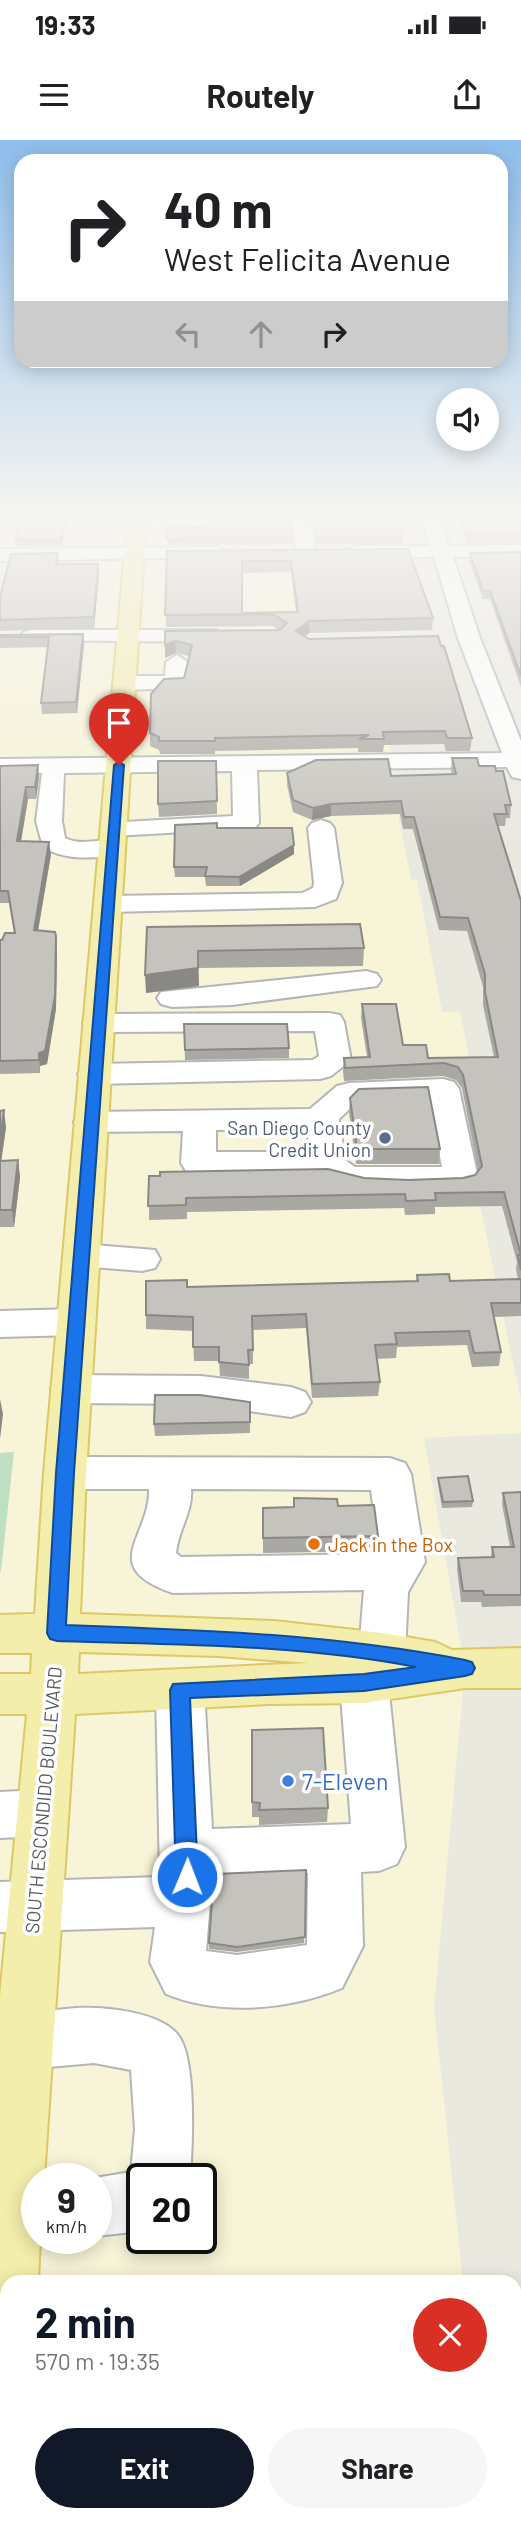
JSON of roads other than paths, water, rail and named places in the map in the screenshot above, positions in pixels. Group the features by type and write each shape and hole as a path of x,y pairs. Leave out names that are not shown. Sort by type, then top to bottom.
{"main road":[{"name":"SOUTH ESCONDIDO BOULEVARD","path":"24,2163 24,2040 17,1907 20,1814 54,1694 65,1473 129,627"},
{"path":"0,1634 57,1633 257,1640 373,1667"},
{"path":"0,1694 180,1690 373,1667 521,1668"},
{"name":"SOUTH ESCONDIDO BOULEVARD","path":"15,2275 21,2235"}],"street":[{"path":"465,627 509,748 520,764"},
{"path":"13,636 233,635"},
{"path":"445,639 469,638"},
{"path":"124,683 175,683 177,662"},
{"path":"0,766 244,762 520,764"},
{"path":"53,775 50,821 55,844 73,849 113,837 246,823 244,762"},
{"path":"109,904 305,901 326,893 328,883 321,828"},
{"path":"99,1012 366,980"},
{"path":"94,1074 320,1069 335,1060 329,1023 99,1012"},
{"path":"443,1089 461,1178 352,1178 337,1173 328,1162 323,1119 326,1110 349,1093 443,1089"},
{"path":"91,1122 323,1119"},
{"path":"200,1120 198,1163 328,1162"},
{"path":"81,1256 142,1259"},
{"path":"0,1324 76,1322"},
{"path":"71,1389 201,1390 291,1402"},
{"path":"17,1907 334,1848 379,1847 373,1667 386,1591 403,1562 390,1474 65,1473"},
{"path":"169,1473 172,1502 155,1542 153,1560 173,1575 397,1572"},
{"path":"180,1690 187,1877 177,1962 185,1975 237,1982 323,1969 336,1946 334,1848"},
{"path":"24,2040 113,2036 146,2043 158,2055 164,2129 161,2163"}],"place":[{"name":"San Diego County Credit Union","path":"385,1138"},
{"name":"Jack in the Box","path":"314,1544"},
{"name":"7-Eleven","path":"288,1781"}]}
